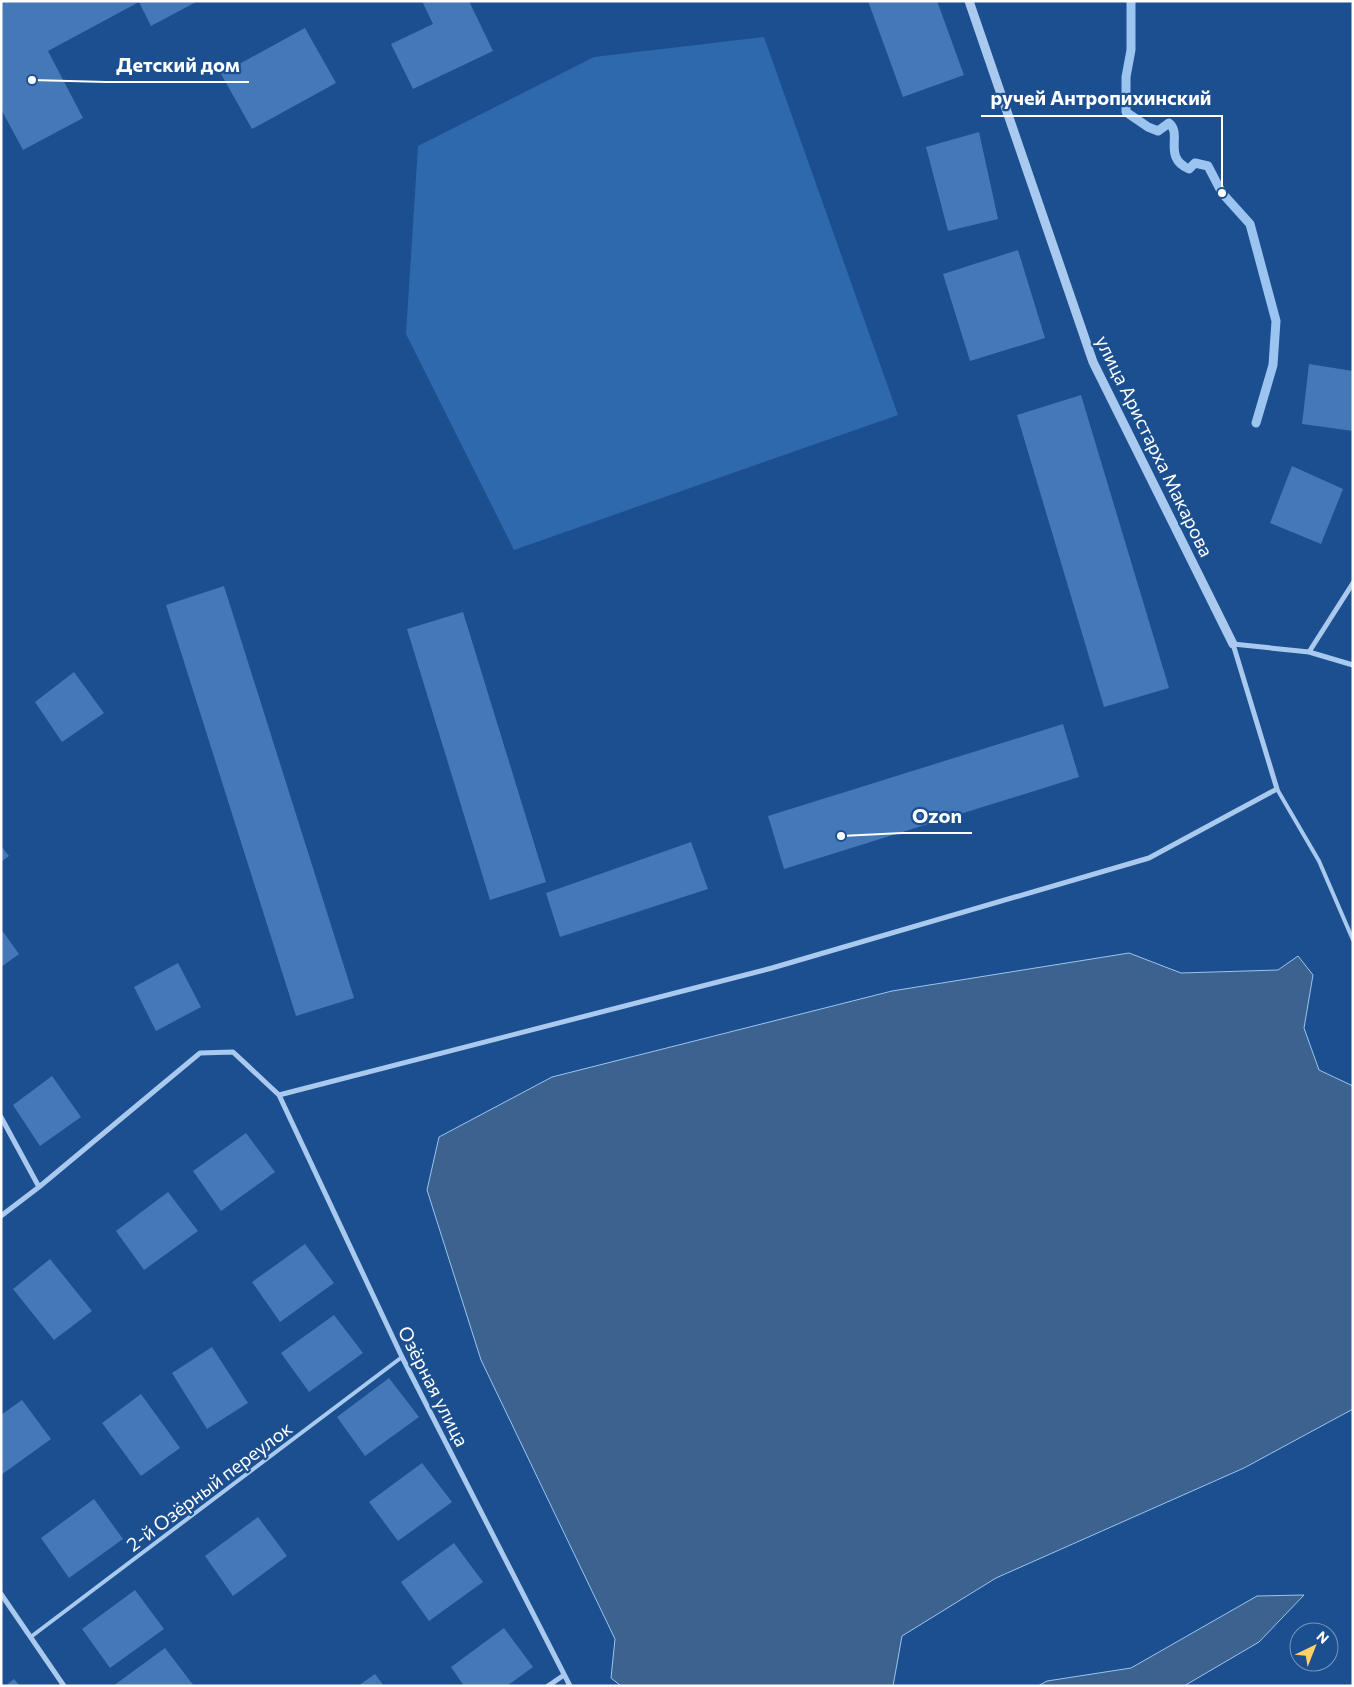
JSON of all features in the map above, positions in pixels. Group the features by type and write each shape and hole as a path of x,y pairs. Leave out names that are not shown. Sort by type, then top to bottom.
{"street":[{"name":"улица Аристарха Макарова","path":"970,1 1093,362 1233,644 1277,789"},
{"path":"1309,652 1353,583"},
{"path":"1233,644 1309,652 1353,665"},
{"path":"1,1216 39,1187 200,1053 233,1052 279,1096 772,968 1149,858 1277,789"},
{"name":"Озёрная улица","path":"279,1096 402,1357 570,1686"},
{"path":"1,1117 39,1187"},
{"path":"1,1594 32,1636 64,1686"},
{"path":"548,1686 564,1675"}],"lane":[{"path":"1277,789 1319,861 1353,940"},
{"name":"2-й Озёрный переулок","path":"32,1636 402,1357"}],"shaded area":[{"path":"764,37 898,415 514,550 406,334 418,146 594,57"},
{"path":"1129,953 1181,973 1278,970 1298,956 1313,975 1304,1028 1319,1070 1353,1086 1353,1409 1244,1468 996,1578 902,1636 893,1686 621,1686 611,1678 615,1639 481,1360 427,1190 439,1137 552,1077 892,991"},
{"path":"1304,1595 1259,1642 1184,1686 1038,1686 1047,1681 1131,1668 1257,1596"}],"building":[{"path":"1,1 198,1 151,26 139,2 48,51 83,118 23,150 1,109"},
{"path":"422,1 469,1 493,51 413,89 391,44 433,24"},
{"path":"868,1 937,1 964,75 903,97"},
{"path":"305,28 336,83 252,129 221,74"},
{"path":"979,132 998,219 948,231 926,147"},
{"path":"1018,250 1045,338 970,361 943,274"},
{"path":"1309,364 1353,371 1353,431 1302,424"},
{"path":"1081,395 1169,688 1104,707 1017,415"},
{"path":"1292,466 1343,489 1321,544 1270,523"},
{"path":"224,586 354,998 296,1016 166,605"},
{"path":"463,612 546,882 490,900 407,629"},
{"path":"74,672 104,713 62,742 35,702"},
{"path":"1063,724 1079,777 784,869 768,816"},
{"path":"691,842 708,889 560,937 546,893"},
{"path":"1,846 9,856 1,862"},
{"path":"1,929 19,954 1,967"},
{"path":"178,963 201,1007 156,1031 134,987"},
{"path":"52,1076 81,1117 40,1146 13,1105"},
{"path":"246,1133 275,1172 221,1211 193,1171"},
{"path":"168,1192 198,1231 144,1270 116,1231"},
{"path":"305,1244 334,1283 280,1322 252,1282"},
{"path":"50,1259 92,1311 54,1340 13,1289"},
{"path":"334,1315 363,1353 309,1392 281,1353"},
{"path":"212,1347 248,1403 207,1429 172,1373"},
{"path":"389,1378 419,1417 365,1456 337,1417"},
{"path":"141,1394 180,1448 141,1476 102,1423"},
{"path":"22,1400 51,1439 1,1475 1,1415"},
{"path":"422,1463 452,1502 398,1541 369,1502"},
{"path":"94,1499 123,1539 69,1578 41,1538"},
{"path":"258,1517 287,1556 233,1596 205,1556"},
{"path":"454,1543 483,1582 429,1621 401,1582"},
{"path":"135,1590 164,1629 110,1668 82,1629"},
{"path":"504,1628 533,1667 507,1686 464,1686 451,1667"},
{"path":"165,1648 194,1686 113,1686"},
{"path":"375,1674 384,1686 358,1686"},
{"path":"14,1679 20,1686 5,1686"}],"waterway":[{"path":"1131,1 1131,50 1126,77 1126,112 1148,127 1158,131 1169,123 1173,128 1176,158 1189,169 1195,163 1208,166 1222,193 1250,224 1276,321 1273,365 1256,423"}],"place":[{"name":"Детский дом","path":"32,80"},
{"name":"ручей Антропихинский","path":"1222,193"},
{"name":"Ozon","path":"841,836"}]}
